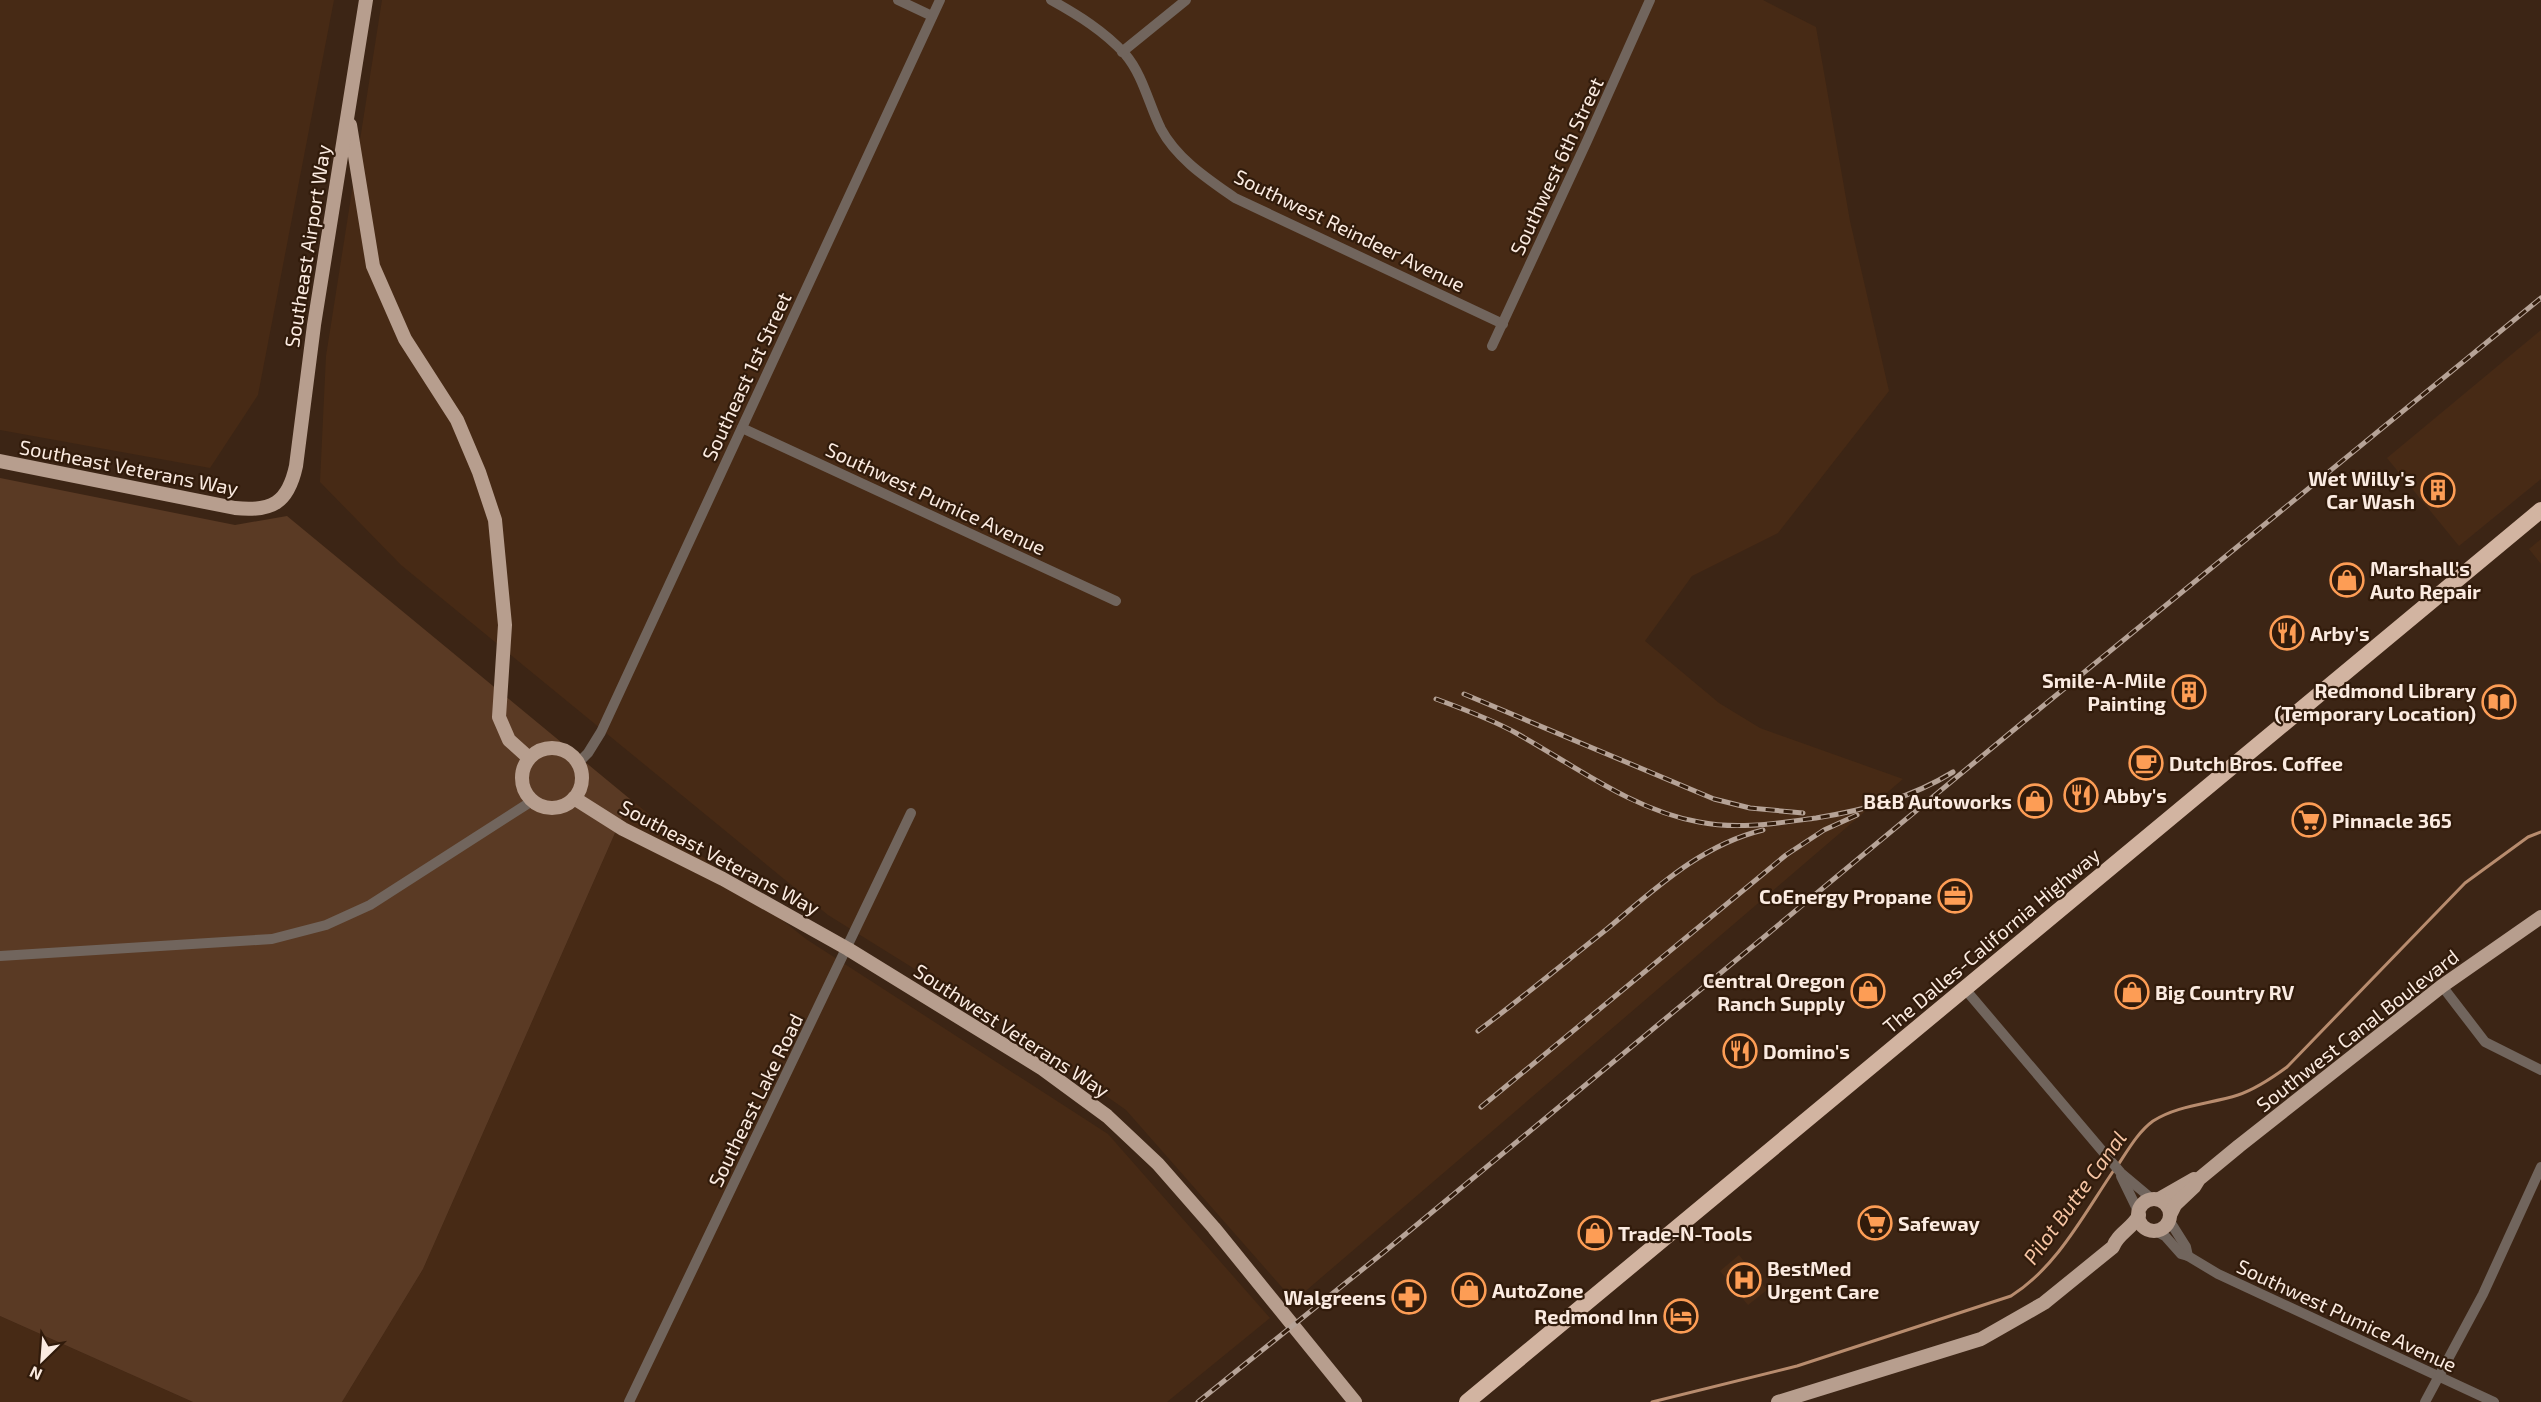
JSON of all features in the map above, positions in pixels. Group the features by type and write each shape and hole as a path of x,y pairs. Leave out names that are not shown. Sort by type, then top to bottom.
{"highway":[{"name":"The Dalles-California Highway","path":"1467,1402 2541,510"}],"main road":[{"name":"Southeast Airport Way","path":"284,497 292,483 296,466 312,336 366,0"},
{"path":"348,113 374,266 405,339 458,420 495,520 505,625 499,717 509,740 529,758"},
{"name":"Southeast Veterans Way","path":"0,461 235,508 253,510 271,507 284,497"},
{"path":"555,748 572,755 578,763 582,781 574,798 558,807 539,806 525,793 522,775 529,758 536,752 555,748"},
{"name":"Southeast Veterans Way","path":"574,798 623,829 723,879 848,949"},
{"name":"Southwest Canal Boulevard","path":"2170,1218 2175,1205 2199,1179 2442,986 2541,917"},
{"name":"Southwest Veterans Way","path":"848,949 1043,1069 1107,1116 1158,1164 1214,1228 1355,1402"},
{"name":"Southwest Canal Boulevard","path":"2156,1199 2190,1180 2199,1179"},
{"path":"1778,1402 1981,1339 2025,1316 2044,1303 2113,1247 2115,1241 2135,1224 2145,1202 2156,1199 2167,1205 2170,1218 2162,1228 2141,1231 2121,1247 2113,1247"},
{"path":"2139,1214 2142,1225 2152,1230"}],"street":[{"path":"898,0 932,16"},
{"name":"Southeast 1st Street","path":"578,763 588,753 601,732 940,0"},
{"name":"Southwest Reindeer Avenue","path":"1051,0 1090,22 1122,52 1143,87 1162,130 1182,156 1205,177 1235,198 1503,324"},
{"path":"1122,52 1186,0"},
{"name":"Southwest 6th Street","path":"1492,346 1650,0"},
{"name":"Southwest Pumice Avenue","path":"742,428 1116,602"},
{"path":"0,956 272,939 326,925 370,905 531,801"},
{"name":"Southeast Lake Road","path":"629,1402 848,949 911,813"},
{"path":"2442,986 2485,1042 2541,1070"},
{"path":"1965,988 2121,1173 2156,1199"},
{"path":"2426,1402 2437,1376 2483,1294 2541,1167"},
{"path":"2121,1173 2139,1214"},
{"path":"2170,1218 2186,1247 2188,1256"},
{"name":"Southwest Pumice Avenue","path":"2152,1230 2165,1236 2181,1254 2218,1274 2494,1402"}],"shaded area":[{"path":"0,0 334,0 258,395 210,468 0,430"},
{"path":"382,0 1763,0 1816,27 1850,221 1889,391 1778,533 1692,576 1645,641 1719,703 1760,728 1903,779 1294,1301 1126,1110 1011,1029 828,915 401,565 320,482 326,356"},
{"path":"2541,330 2541,479 2459,546 2387,458"},
{"path":"0,478 235,525 287,516 630,799 423,1269 342,1402 193,1402 0,1316"},
{"path":"2541,539 2541,564 2529,549"},
{"path":"630,799 806,939 1108,1134 1270,1318 1167,1402 342,1402 423,1269"},
{"name":"BestMed Urgent Care","path":"1739,1255 1767,1290 1748,1305 1720,1271"},
{"path":"0,1316 193,1402 0,1402"}],"waterway":[{"name":"Pilot Butte Canal","path":"2118,1165 2138,1136 2153,1121 2173,1111 2245,1093 2287,1067 2465,883 2528,837 2541,832"},
{"name":"Pilot Butte Canal","path":"1652,1402 1797,1366 2011,1296 2027,1284 2056,1255 2114,1170"}],"railway":[{"path":"1198,1402 1384,1252 2016,728 2541,298"},
{"path":"1464,694 1714,799 1750,808 1803,813"},
{"path":"1436,699 1477,714 1506,728 1604,785 1650,808 1699,822 1743,826 1773,824 1852,811 1904,796 1953,772"},
{"path":"1481,1107 1786,855 1824,830 1857,815"},
{"path":"1478,1031 1680,870 1719,846 1763,830"}],"place":[{"name":"Wet Willy's Car Wash","path":"2438,490"},
{"name":"Marshall's Auto Repair","path":"2347,580"},
{"name":"Arby's","path":"2287,633"},
{"name":"Smile-A-Mile Painting","path":"2189,692"},
{"name":"Redmond Library (Temporary Location)","path":"2499,702"},
{"name":"Dutch Bros. Coffee","path":"2146,763"},
{"name":"Abby's","path":"2081,795"},
{"name":"B&B Autoworks","path":"2035,801"},
{"name":"Pinnacle 365","path":"2309,820"},
{"name":"CoEnergy Propane","path":"1955,896"},
{"name":"Central Oregon Ranch Supply","path":"1868,991"},
{"name":"Big Country RV","path":"2132,992"},
{"name":"Domino's","path":"1740,1051"},
{"name":"Safeway","path":"1875,1223"},
{"name":"Trade-N-Tools","path":"1595,1233"},
{"name":"BestMed Urgent Care","path":"1744,1280"},
{"name":"AutoZone","path":"1469,1290"},
{"name":"Walgreens","path":"1409,1297"},
{"name":"Redmond Inn","path":"1681,1316"}]}
